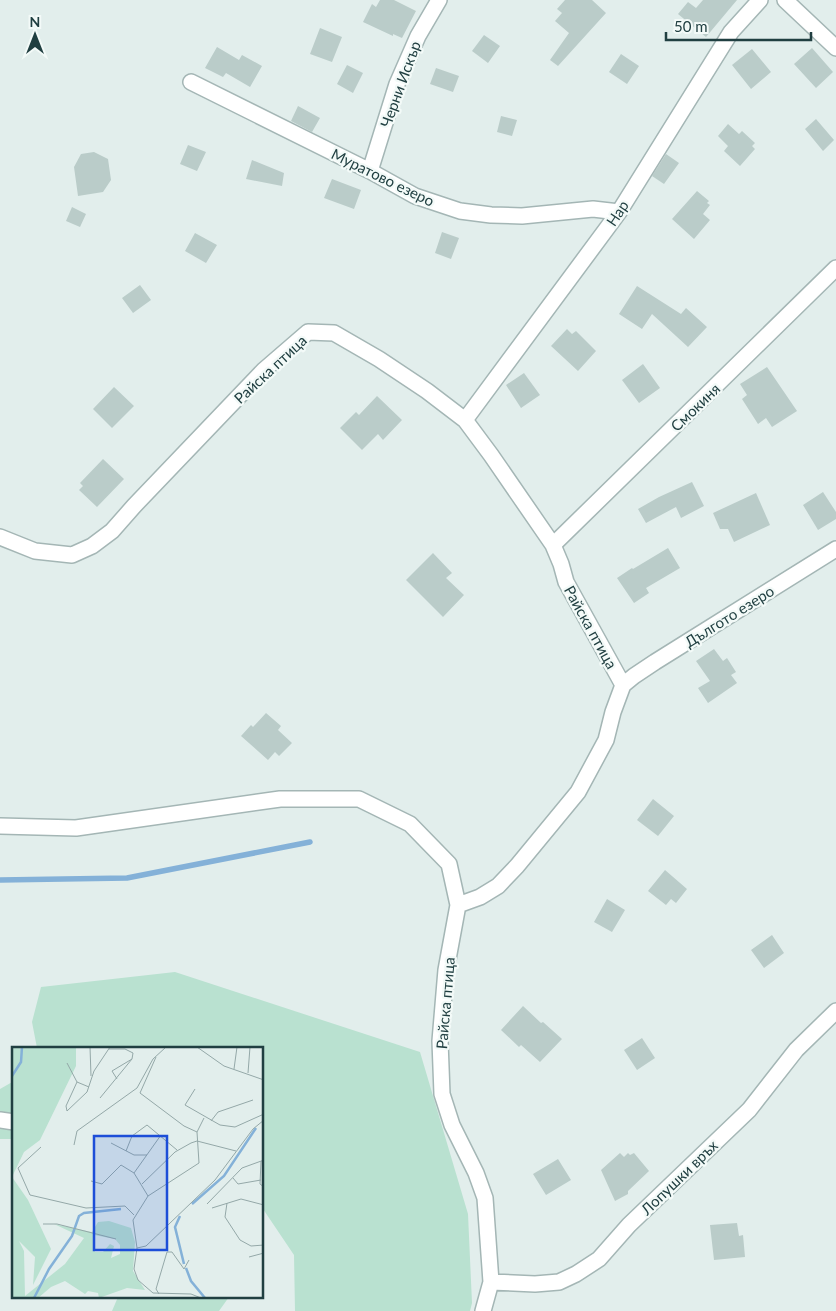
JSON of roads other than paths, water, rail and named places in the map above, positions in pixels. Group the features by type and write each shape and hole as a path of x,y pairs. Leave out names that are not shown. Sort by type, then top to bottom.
{"street":[{"name":"Черни Искър","path":"370,171 397,84 418,36 439,0"},
{"name":"Нар","path":"465,420 619,212 731,32 760,0"},
{"path":"785,0 836,48"},
{"name":"Муратово езеро","path":"191,82 370,171 415,196 460,211 491,216 522,216 593,209 619,212"},
{"name":"Смокиня","path":"553,545 836,268"},
{"name":"Райска птица","path":"0,537 34,552 72,555 92,546 112,531 264,370 308,332 334,333 379,359 427,391 465,420 553,545 566,582 623,685 613,712 606,740 578,792 498,886 480,897 458,905 446,970 440,1041 442,1094 452,1124 476,1173 485,1198 491,1282 483,1311"},
{"name":"Дългото езеро","path":"623,685 655,662 836,549"},
{"path":"0,826 76,828 280,800 359,799 410,824 449,864 458,905"},
{"name":"Лопушки връх","path":"491,1282 535,1284 559,1282 576,1274 599,1258 629,1225 749,1110 796,1050 836,1011"}],"waterway":[{"path":"0,880 127,878 310,842"}]}
